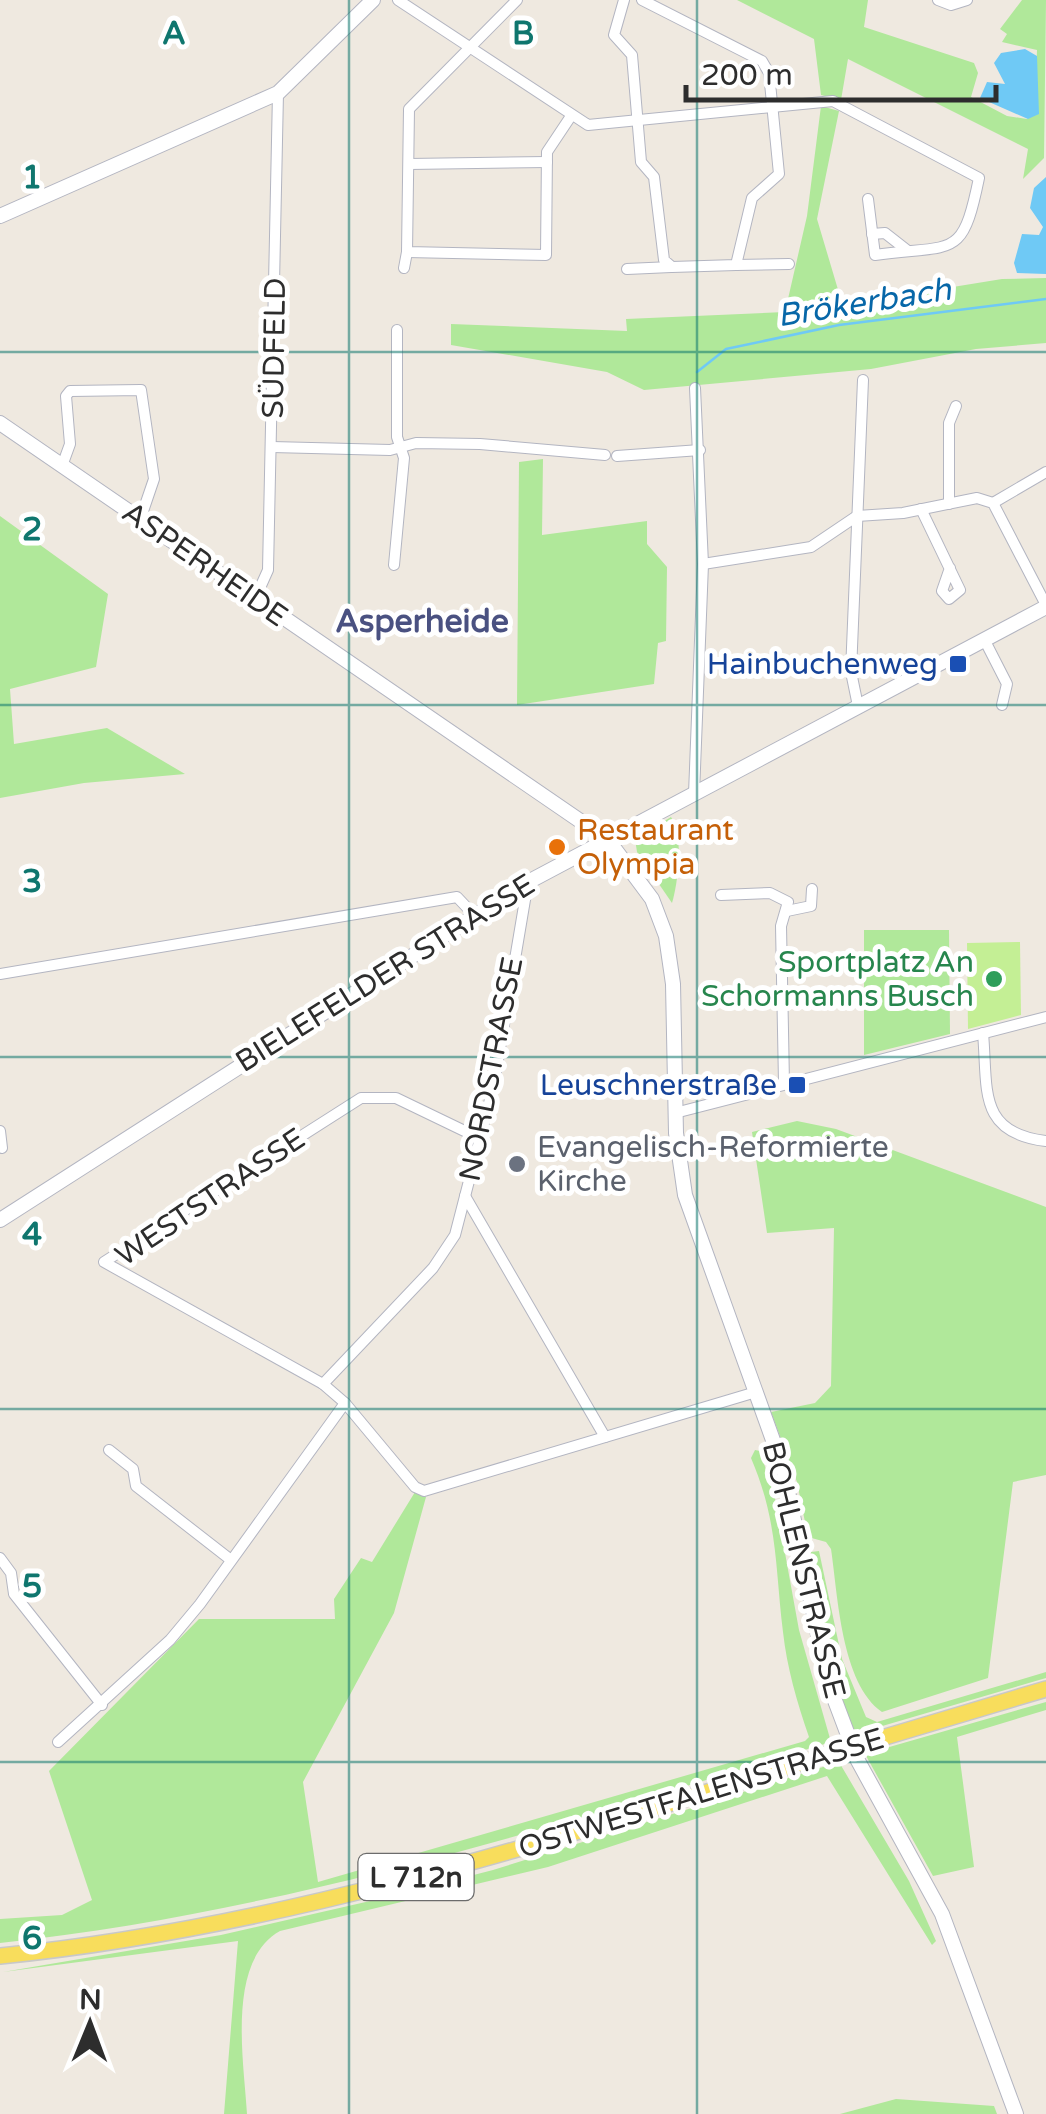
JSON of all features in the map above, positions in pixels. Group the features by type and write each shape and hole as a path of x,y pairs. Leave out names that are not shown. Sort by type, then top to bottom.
{"main road":[{"name":"OSTWESTFALENSTRASSE","path":"0,1956 184,1930 337,1897 501,1854 1046,1689"}],"street":[{"path":"0,216 278,93 373,0"},
{"path":"398,0 588,125 833,101 980,178 963,238 908,250 875,255 868,199"},
{"path":"404,268 409,108 516,0"},
{"path":"624,0 614,35 632,55 642,162 654,177 664,260 672,267"},
{"path":"642,0 762,61 770,73 779,174 752,198 736,265"},
{"path":"938,0 951,5 968,0"},
{"name":"SÜDFELD","path":"255,599 268,570 278,93"},
{"path":"546,255 547,152 571,116"},
{"path":"409,164 547,162"},
{"path":"872,234 885,232 908,250"},
{"path":"406,252 562,255"},
{"path":"627,268 788,264"},
{"path":"394,565 403,494 402,448 397,437 397,330"},
{"path":"858,706 851,672 862,380"},
{"path":"694,794 703,564 695,388"},
{"path":"62,466 70,444 66,396 70,392 141,390 154,478 150,501 140,520"},
{"path":"949,504 949,423 956,406"},
{"name":"ASPERHEIDE","path":"0,423 608,840"},
{"path":"272,447 402,448 416,442 610,456 700,450"},
{"path":"993,503 1046,472"},
{"path":"703,564 810,547 857,516 976,498 993,503 1046,606"},
{"path":"921,509 950,568"},
{"name":"BIELEFELDER STRASSE","path":"0,1220 528,882 1046,606"},
{"path":"984,639 1007,684 1002,705"},
{"name":"BOHLENSTRASSE","path":"608,840 652,900 666,936 672,984 675,1113 685,1195 751,1394 790,1497 814,1624 842,1724 868,1781 942,1914 1016,2114"},
{"name":"NORDSTRASSE","path":"323,1384 433,1268 454,1234 494,1084 528,882"},
{"path":"721,894 770,894 787,907 811,906 812,889"},
{"path":"0,974 457,898 474,915"},
{"path":"784,1083 781,926 787,907"},
{"path":"675,1113 1046,1017"},
{"path":"983,1033 989,1099 998,1124 1008,1133 1046,1141"},
{"name":"WESTSTRASSE","path":"323,1384 104,1262 361,1098 396,1098 479,1138"},
{"path":"0,1131 2,1148"},
{"path":"465,1196 605,1437"},
{"path":"323,1384 346,1403 415,1487 424,1491 751,1394"},
{"path":"58,1742 170,1640 346,1403"},
{"path":"109,1450 133,1470 136,1486 231,1560"},
{"path":"0,1558 10,1572 14,1594 102,1705"}],"green space":[{"path":"737,0 868,0 864,27 974,63 978,73 971,97 1007,116 1027,119 1035,114 1037,50 1002,42 1007,34 1000,29 1022,0 1046,0 1044,158 1023,179 1028,149 848,59 841,100 821,95 814,39"},
{"path":"821,106 839,111 817,219 842,303 836,306 1002,279 1046,278 1046,343 976,349 871,369 644,390 607,372 451,345 451,324 627,331 626,319 785,312 807,216"},
{"path":"543,459 542,535 647,521 647,544 667,567 666,641 658,643 654,684 517,705 519,462"},
{"path":"0,516 108,594 96,667 10,689 14,744 107,728 185,774 84,783 0,798"},
{"path":"671,817 679,847 672,903 637,852 635,839"},
{"path":"864,930 949,930 950,1034 864,1055"},
{"name":"Sportplatz An Schormanns Busch","path":"1020,942 1021,1015 968,1029 967,943"},
{"path":"797,1121 836,1129 1046,1207 1046,1475 1013,1482 988,1678 882,1712 868,1699 850,1660 839,1614 831,1549 826,1542 808,1537 797,1482 771,1412 815,1403 831,1386 834,1228 767,1233 752,1132"},
{"path":"755,1450 760,1451 775,1498 799,1630 831,1742 524,1834 317,1888 107,1929 0,1943 0,1919 62,1915 92,1900 49,1771 199,1619 335,1619 334,1599 361,1558 372,1562 415,1492 426,1497 394,1613 303,1782 318,1882 805,1741 809,1737 785,1645 771,1523 751,1458"},
{"path":"819,1551 842,1659 866,1717 877,1722 1046,1672 1046,1678 855,1734 814,1598 811,1552"},
{"path":"1046,1702 1046,1710 957,1737 974,1867 933,1876 865,1754"},
{"path":"839,1762 909,1881 936,1941 932,1945 827,1776 548,1867 280,1931 263,1945 245,1988 242,2041 247,2114 224,2114 238,1941 3,1972 221,1935 392,1896 493,1870"},
{"path":"896,2099 994,2106 997,2114 840,2114"}],"water":[{"path":"1025,49 1037,56 1039,114 1028,119 980,98 987,82 1005,84 994,63 1001,53"},
{"path":"1046,177 1046,274 1017,273 1014,263 1022,234 1039,235 1043,227 1030,208 1034,188"}],"waterway":[{"name":"Brökerbach","path":"697,372 726,349 839,325 1046,299"}],"place":[{"name":"Hainbuchenweg","path":"958,664"},
{"name":"Restaurant Olympia","path":"557,847"},
{"name":"Sportplatz An Schormanns Busch","path":"994,979"},
{"name":"Leuschnerstraße","path":"797,1085"},
{"name":"Evangelisch-Reformierte Kirche","path":"517,1164"}],"district":[{"name":"Asperheide","path":"422,621"}]}
